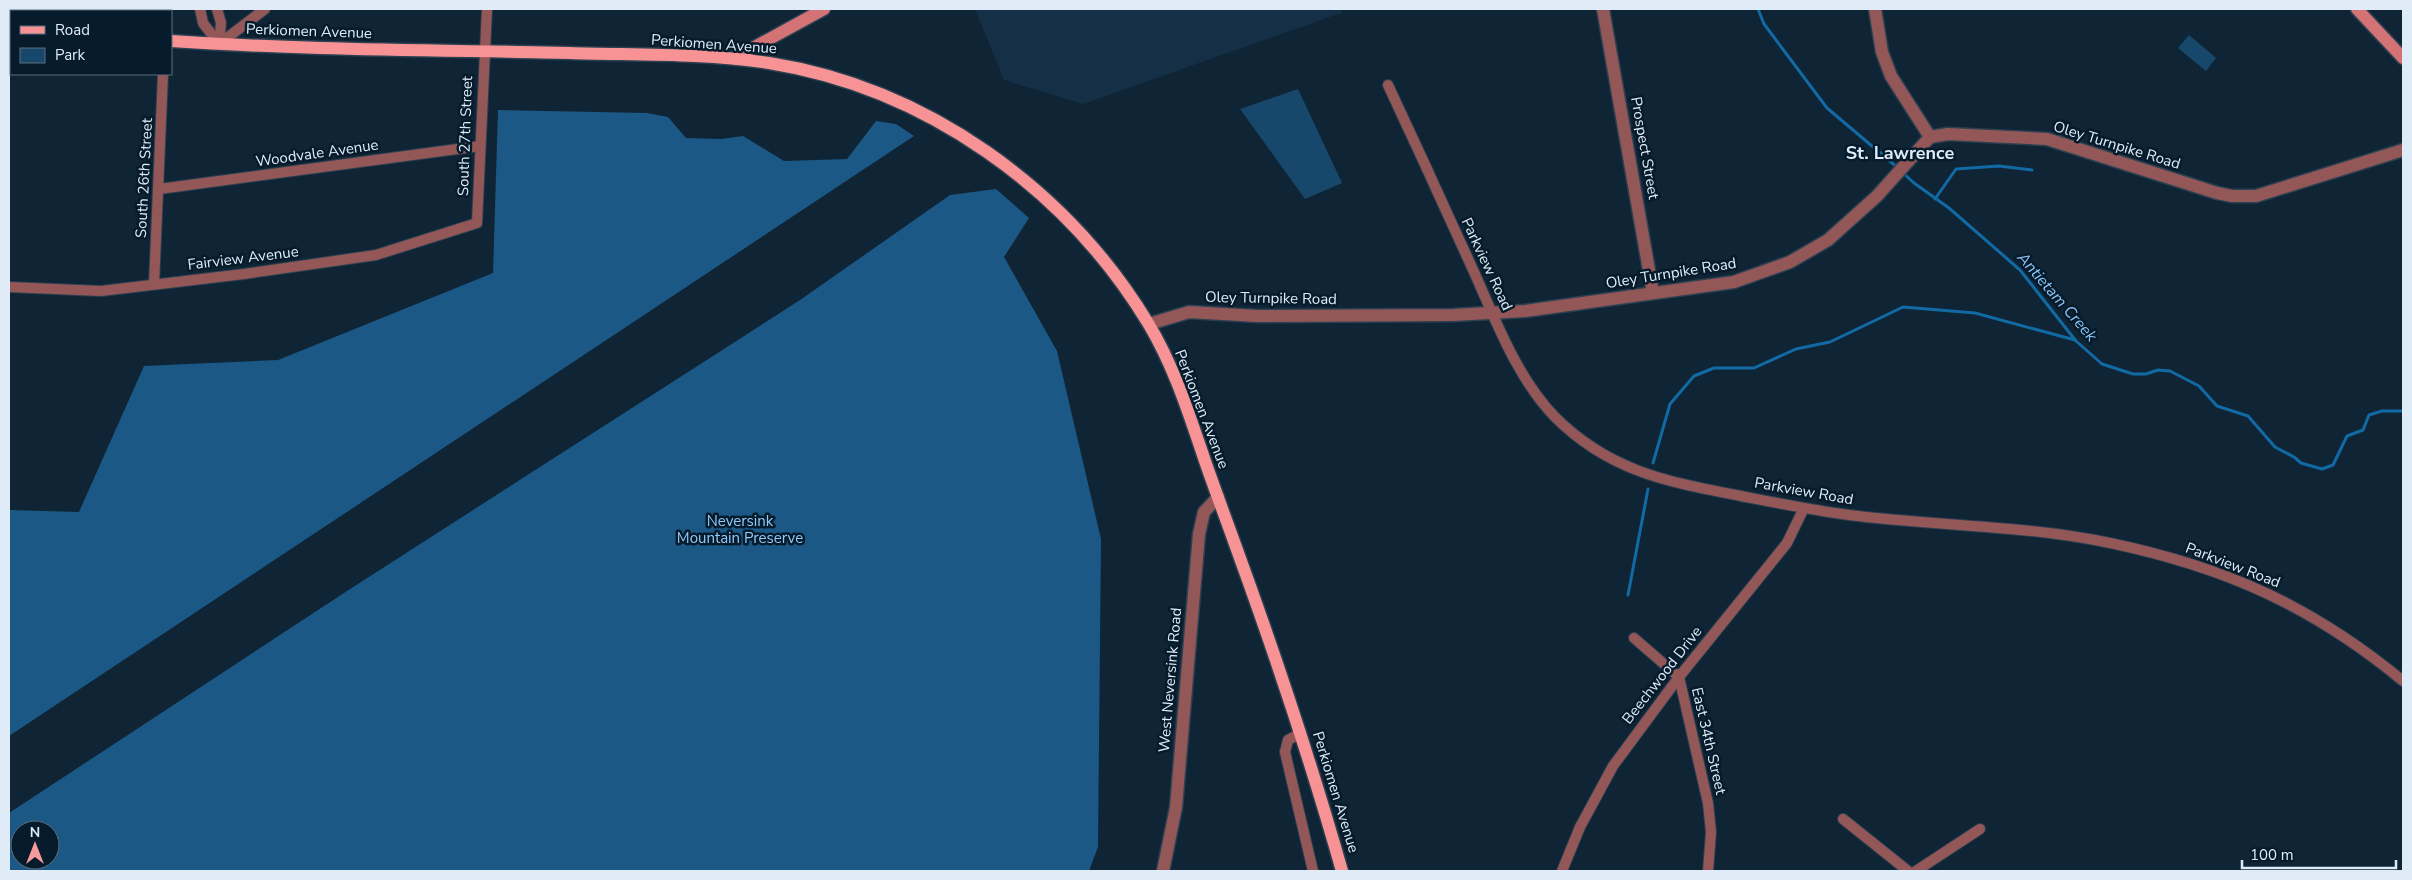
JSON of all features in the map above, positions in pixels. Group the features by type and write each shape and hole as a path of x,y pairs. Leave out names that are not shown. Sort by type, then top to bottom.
{"main road":[{"path":"736,59 750,49 824,9"},
{"path":"2357,9 2403,58"},
{"name":"Perkiomen Avenue","path":"172,41 736,59 797,68 852,84 916,110 972,141 1026,180 1069,220 1102,259 1149,324 1186,404 1301,733 1342,871"}],"street":[{"path":"200,9 203,23 219,44"},
{"path":"217,9 221,23 219,44"},
{"path":"219,44 266,9"},
{"name":"South 27th Street","path":"477,223 487,9"},
{"name":"Prospect Street","path":"1603,9 1653,293"},
{"path":"1875,9 1882,52 1891,76 1930,137"},
{"name":"South 26th Street","path":"154,284 163,75"},
{"name":"Parkview Road","path":"1388,85 1519,367 1549,409 1578,436 1608,457 1636,471 1674,483 1804,508 1850,515 1978,525 2072,536 2184,560 2248,583 2303,610 2354,643 2403,681"},
{"name":"Oley Turnpike Road","path":"1149,324 1189,312 1257,316 1493,313 1538,310 1714,286 1752,276 1790,262 1842,228 1877,196 1909,158 1930,137 1960,134 2047,140 2217,193 2246,197 2289,188 2403,150"},
{"name":"Woodvale Avenue","path":"159,189 480,146"},
{"name":"Fairview Avenue","path":"9,287 101,291 376,255 477,223"},
{"name":"West Neversink Road","path":"1163,871 1176,808 1199,534 1204,512 1218,497"},
{"name":"Beechwood Drive","path":"1562,871 1580,827 1601,786 1632,738 1786,543 1804,508"},
{"name":"East 34th Street","path":"1634,638 1679,677 1708,803 1711,832 1708,871"},
{"path":"1301,733 1288,740 1285,752 1313,871"},
{"path":"1843,819 1908,871"},
{"path":"1916,871 1980,829"}],"shaded area":[{"path":"975,9 1343,9 1341,13 1083,104 1004,80"}],"green space":[{"path":"2189,35 2216,58 2206,71 2178,48"},
{"path":"1298,89 1342,183 1305,199 1240,109"},
{"path":"498,110 647,113 668,117 686,138 721,139 743,136 784,161 847,159 876,121 896,124 914,136 9,736 9,510 79,512 144,366 278,360 493,273"},
{"name":"Neversink Mountain Preserve","path":"996,189 1029,218 1004,257 1057,351 1101,539 1098,847 1089,871 9,871 9,813 347,591 800,300 950,195"}],"waterway":[{"name":"Antietam Creek","path":"1758,9 1764,24 1827,108 1898,168"},
{"path":"1935,199 1956,169 1999,166 2032,170"},
{"name":"Antietam Creek","path":"1902,172 1949,208 2020,270 2076,341 2102,364 2133,374 2146,374 2158,370 2170,371 2199,386 2217,406 2248,416 2275,447 2301,463 2322,469 2333,465 2347,436 2363,430 2369,415 2382,411 2403,411"},
{"path":"1653,463 1670,404 1694,376 1714,368 1754,368 1796,349 1830,342 1903,307 1975,313 2075,340"},
{"path":"1628,595 1648,489"}],"district":[{"name":"St. Lawrence","path":"1900,153"}]}
